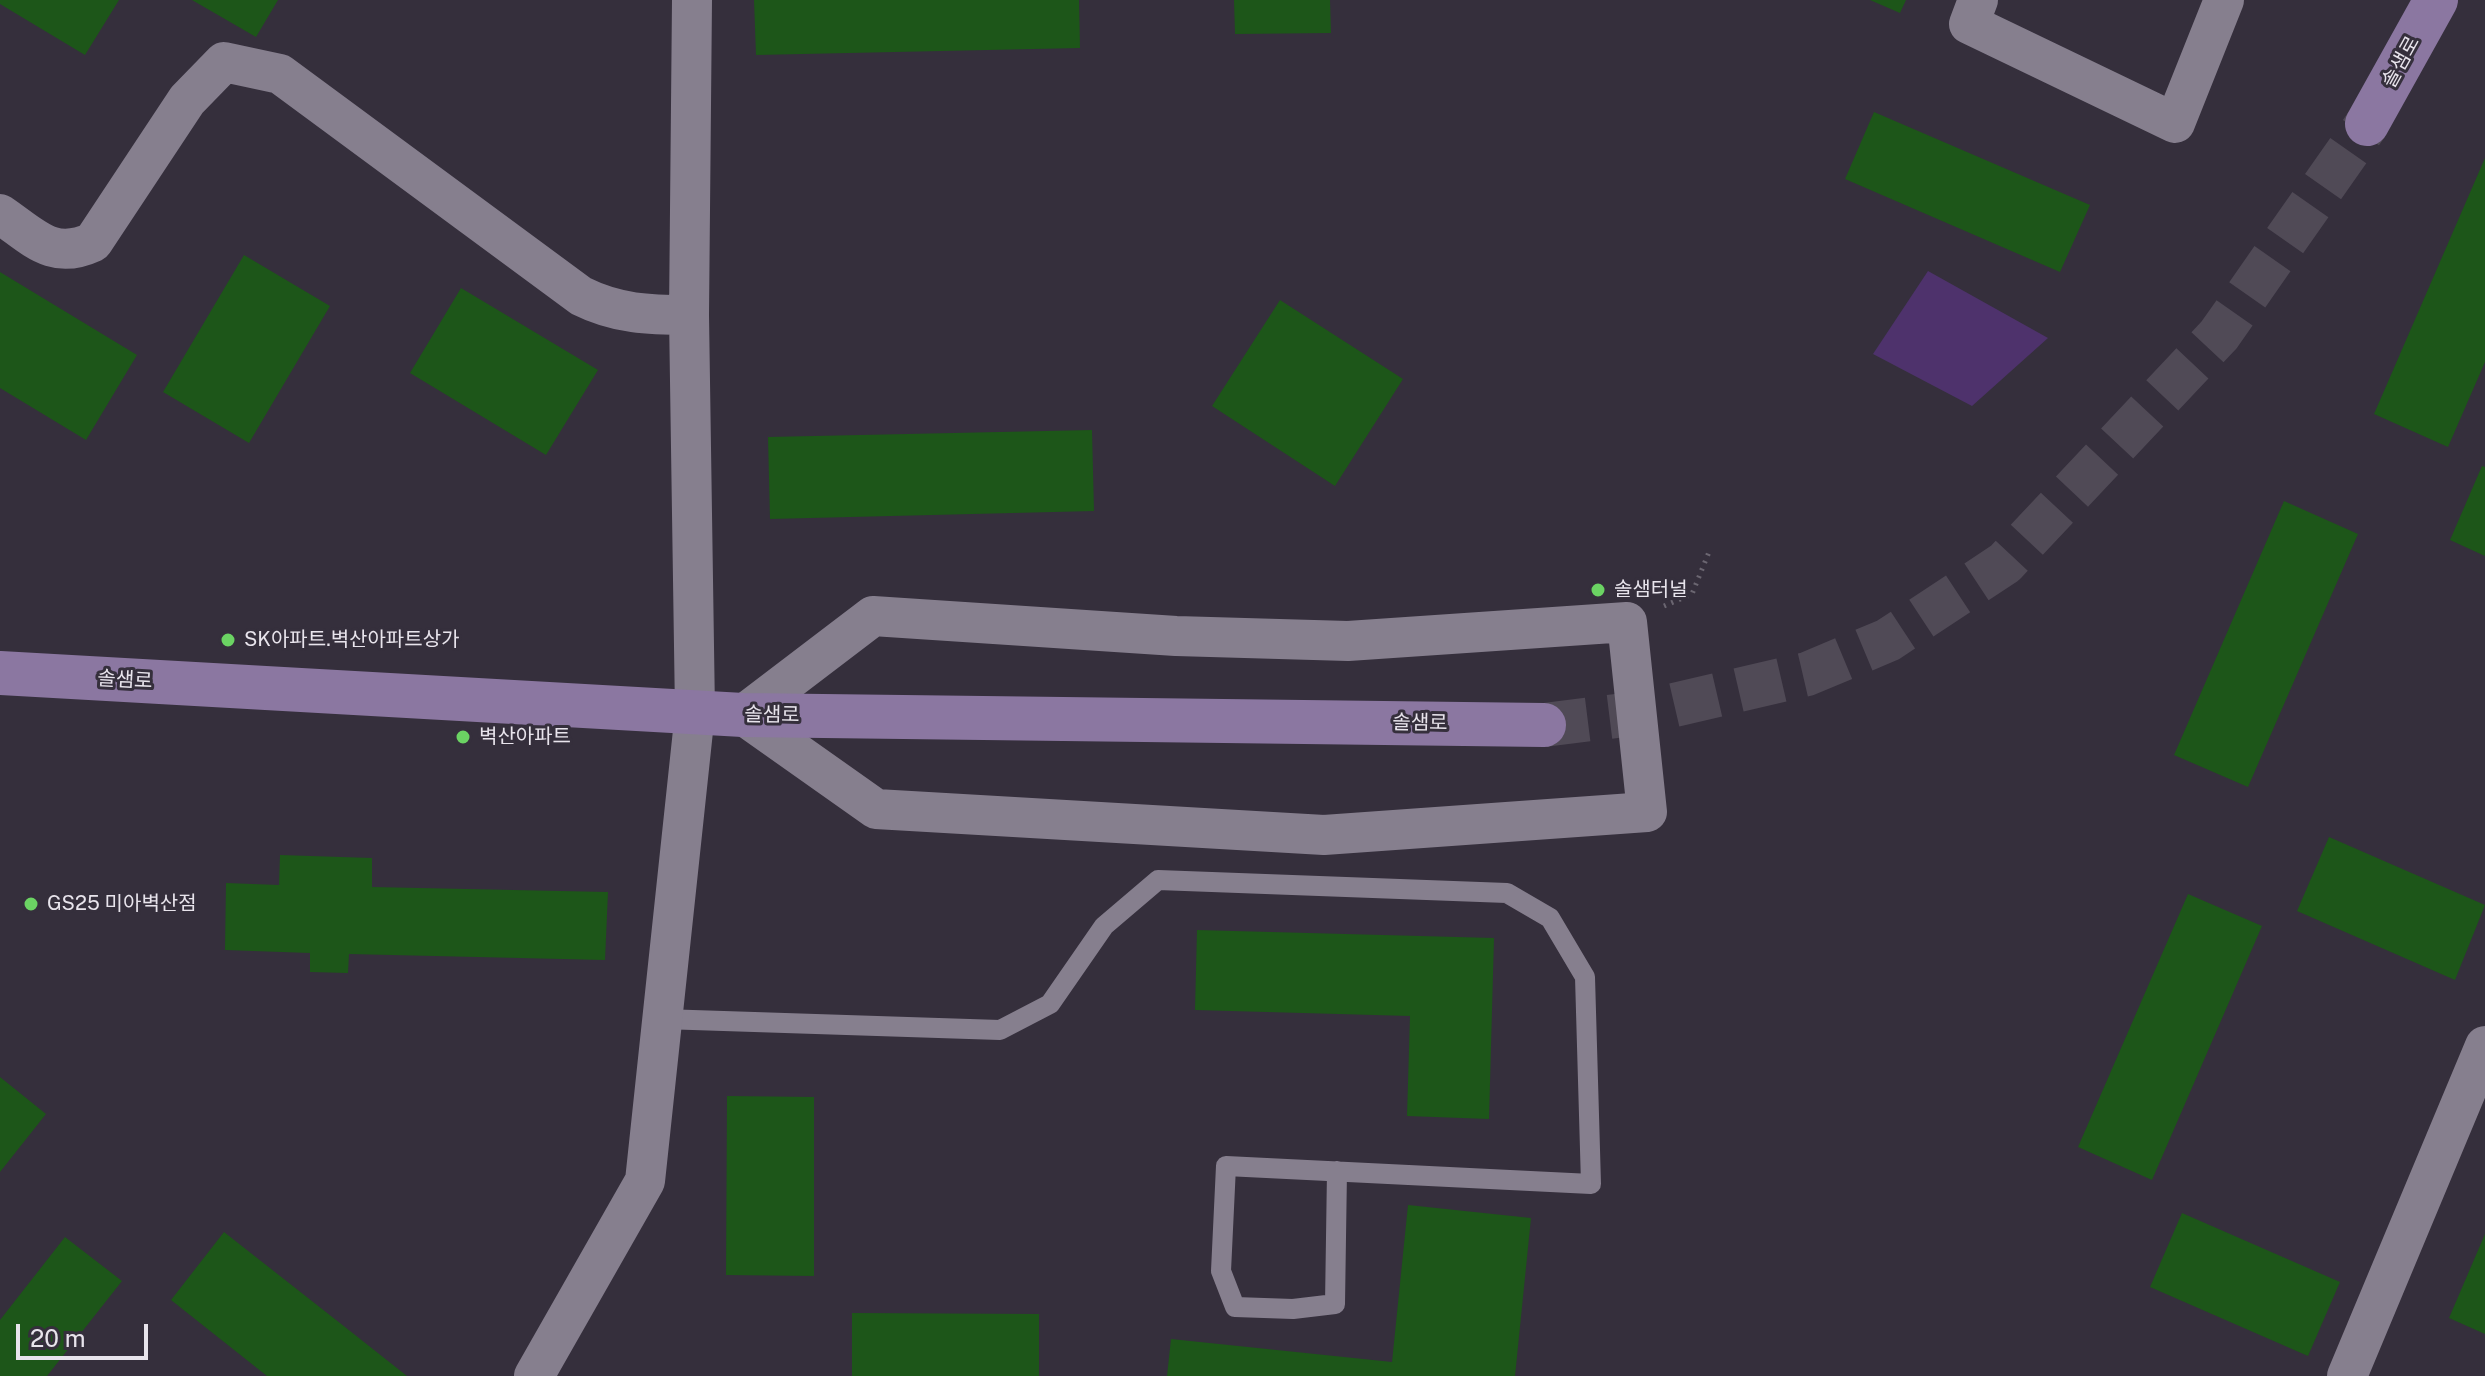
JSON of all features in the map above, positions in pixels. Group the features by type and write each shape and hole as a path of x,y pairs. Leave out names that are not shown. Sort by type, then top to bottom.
{"main road":[{"name":"솔샘로","path":"2367,124 2436,0"},
{"name":"솔샘로","path":"0,673 743,715 1544,725"}],"street":[{"path":"534,1376 645,1181 695,712 689,315 692,0"},
{"path":"1978,0 1969,24 2175,123 2224,0"},
{"path":"0,214 54,250 73,251 93,242 187,100 224,62 280,74 581,296 605,308 631,314 689,315"},
{"path":"873,616 1176,636 1348,641 1627,622 1647,812 1324,835 876,809 743,715 873,616"},
{"path":"2347,1376 2485,1046"}],"lane":[{"path":"662,1019 1000,1030 1050,1004 1104,926 1158,880 1507,893 1550,918 1585,977 1591,1184 1337,1171 1226,1166 1221,1271 1235,1307 1293,1309 1335,1304 1337,1171"}],"path":[{"path":"1627,622 1692,594 1709,552"}],"shaded area":[{"path":"1928,271 2048,338 1972,406 1873,354"}],"building":[{"path":"0,0 119,0 85,55 0,4"},
{"path":"192,0 278,0 256,37"},
{"path":"754,0 1079,0 1080,48 756,55"},
{"path":"1234,0 1330,0 1331,33 1235,34"},
{"path":"1870,0 1906,0 1900,13"},
{"path":"1874,112 2090,205 2060,272 1845,179"},
{"path":"2485,158 2485,362 2448,447 2374,414"},
{"path":"244,255 330,306 249,443 163,392"},
{"path":"0,272 137,355 86,440 0,388"},
{"path":"461,288 598,370 546,455 410,373"},
{"path":"1280,300 1403,379 1335,486 1212,406"},
{"path":"1092,430 1094,511 770,519 768,437"},
{"path":"2482,466 2485,467 2485,556 2450,540"},
{"path":"2284,501 2358,534 2248,787 2174,755"},
{"path":"2329,837 2485,905 2455,980 2297,911"},
{"path":"280,855 372,858 372,887 608,892 605,960 349,954 348,973 310,972 310,953 225,950 226,883 279,885"},
{"path":"2188,894 2262,926 2152,1180 2078,1147"},
{"path":"1197,930 1494,938 1489,1119 1407,1116 1410,1016 1195,1010"},
{"path":"0,1077 46,1114 0,1172"},
{"path":"727,1096 814,1097 814,1276 726,1275"},
{"path":"1408,1205 1531,1218 1515,1376 1167,1376 1171,1339 1392,1362"},
{"path":"2182,1213 2340,1282 2308,1356 2150,1287"},
{"path":"224,1232 407,1376 267,1376 171,1300"},
{"path":"2485,1234 2485,1334 2449,1318"},
{"path":"65,1237 122,1281 47,1376 0,1376 0,1320"},
{"path":"852,1313 1039,1314 1039,1376 852,1376"}],"tunnel":[{"path":"1544,725 1640,713 1807,674 1888,640 2005,563 2219,335 2367,124"}],"place":[{"name":"솔샘터널","path":"1598,590"},
{"name":"SK아파트.벽산아파트상가","path":"228,640"},
{"name":"벽산아파트","path":"463,737"},
{"name":"GS25 미아벽산점","path":"31,904"}]}
